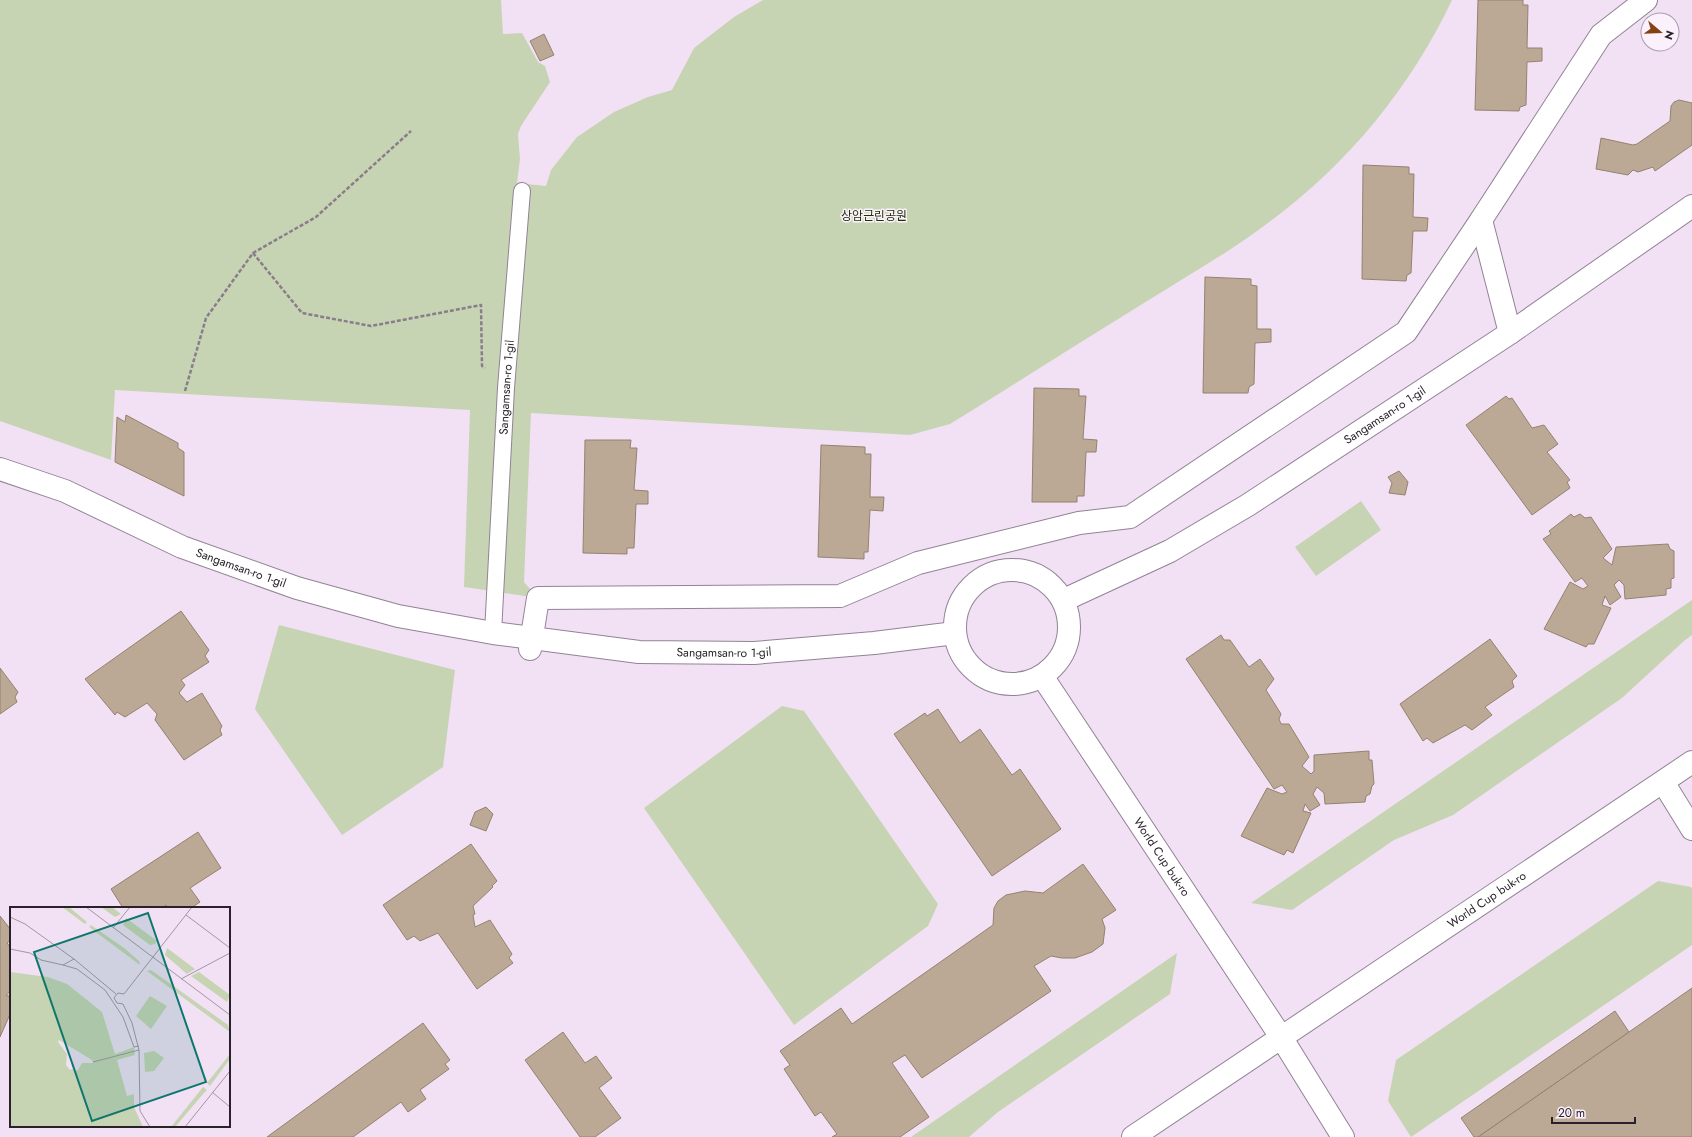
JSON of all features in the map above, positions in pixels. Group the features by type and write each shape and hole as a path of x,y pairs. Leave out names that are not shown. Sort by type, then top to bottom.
{"street":[{"path":"531,643 538,598 840,596 918,563 1079,524 1130,517 1406,332 1481,220 1601,35 1646,0"},
{"name":"Sangamsan-ro 1-gil","path":"1064,600 1170,551 1248,506 1510,333 1692,206"},
{"path":"1481,220 1510,333"},
{"name":"Sangamsan-ro 1-gil","path":"0,469 65,491 182,548 297,588 398,616 493,633 531,643 639,652 754,653 874,643 955,633"},
{"path":"1016,570 1035,574 1052,585 1064,600 1070,621 1068,643 1058,662 1042,676 1024,684 1005,684 987,679 971,668 960,651 955,633 956,613 965,595 978,581 996,572 1016,570"},
{"name":"World Cup buk-ro","path":"1042,676 1281,1037"},
{"name":"World Cup buk-ro","path":"1134,1137 1692,762"},
{"path":"1663,782 1692,828"},
{"path":"1281,1037 1343,1137"}],"lane":[{"name":"Sangamsan-ro 1-gil","path":"493,633 506,388 522,191"}],"path":[{"path":"185,391 206,318 253,252 316,217 410,131"},
{"path":"253,252 302,313 371,326 481,305 482,366 506,388"}],"green space":[{"name":"상암근린공원","path":"0,0 501,0 503,34 522,33 538,62 545,66 550,82 521,126 518,134 520,159 517,183 546,186 551,170 577,137 614,112 648,97 672,90 694,48 734,17 763,0 1452,0 1415,67 1370,128 1344,157 1288,208 1243,241 1215,259 950,424 910,435 531,413 524,582 538,598 464,587 470,410 115,390 111,460 0,421"},
{"path":"1361,501 1381,530 1316,576 1295,547"},
{"path":"1692,600 1692,635 1622,698 1453,815 1394,840 1292,910 1251,903"},
{"path":"279,625 455,670 443,767 342,835 255,709"},
{"path":"782,706 804,711 938,904 928,926 794,1025 644,808"},
{"path":"1658,881 1691,887 1692,945 1411,1137 1388,1101 1396,1060"},
{"path":"1177,953 1170,994 998,1112 969,1137 911,1137"}],"building":[{"path":"1478,0 1523,0 1523,5 1528,5 1527,48 1542,48 1542,61 1527,62 1526,105 1520,107 1519,111 1475,110"},
{"path":"544,34 554,55 540,61 530,41"},
{"path":"1679,100 1692,103 1692,145 1655,171 1653,167 1638,172 1633,170 1628,175 1596,169 1601,138 1633,145 1637,144 1670,121 1671,106 1674,102"},
{"path":"1363,165 1409,167 1409,174 1414,174 1413,217 1428,218 1427,231 1413,231 1411,273 1407,275 1406,281 1362,279"},
{"path":"1205,277 1251,279 1251,285 1257,286 1257,329 1271,329 1271,342 1255,343 1254,384 1249,387 1248,393 1203,393"},
{"path":"1034,388 1079,389 1079,396 1086,396 1083,439 1097,440 1096,452 1086,452 1084,496 1077,496 1077,502 1032,502"},
{"path":"1506,396 1509,399 1512,398 1532,428 1544,425 1558,444 1547,452 1570,480 1567,482 1570,488 1532,515 1466,425"},
{"path":"126,415 178,443 178,448 184,452 184,496 115,462 117,417 125,422"},
{"path":"585,440 631,440 630,448 637,448 634,490 648,491 648,504 636,504 634,548 627,548 627,554 583,553"},
{"path":"821,445 865,447 865,454 871,454 870,497 884,497 883,511 870,510 868,552 864,552 864,559 818,557"},
{"path":"1399,471 1408,482 1405,495 1389,493 1392,483 1388,477"},
{"path":"1571,514 1574,517 1580,514 1585,518 1591,517 1612,549 1603,558 1612,565 1616,547 1668,544 1670,549 1674,551 1674,578 1671,579 1671,588 1666,589 1666,595 1625,599 1624,585 1619,580 1614,585 1621,597 1610,605 1605,596 1602,605 1611,608 1594,644 1588,644 1586,647 1544,629 1570,582 1583,589 1588,586 1582,578 1575,582 1543,539 1551,534 1549,531"},
{"path":"181,611 209,650 205,656 209,662 181,680 185,685 179,693 187,702 202,693 222,726 220,730 222,735 184,760 155,720 157,714 147,703 125,717 117,712 115,715 85,679"},
{"path":"1221,635 1224,640 1230,640 1249,667 1260,659 1274,679 1266,690 1281,714 1279,719 1281,724 1289,724 1309,757 1302,766 1311,774 1314,771 1314,755 1369,751 1369,760 1372,760 1374,784 1370,794 1366,796 1365,802 1325,804 1324,793 1317,787 1313,794 1320,805 1310,811 1305,804 1303,811 1311,813 1293,853 1287,850 1284,855 1241,836 1267,788 1282,794 1287,792 1282,785 1274,789 1186,659"},
{"path":"1490,639 1517,676 1512,681 1514,687 1485,707 1492,715 1472,730 1465,725 1433,743 1427,738 1423,741 1400,704"},
{"path":"0,668 18,692 15,697 17,702 0,714"},
{"path":"938,709 960,743 980,729 1012,775 1020,769 1061,829 992,876 894,734 925,713 927,716"},
{"path":"486,807 493,814 486,831 470,825 475,812"},
{"path":"198,832 221,868 190,888 200,902 192,907 167,907 166,905 163,907 122,907 111,889"},
{"path":"471,844 497,881 492,886 493,887 473,906 475,914 473,915 475,927 490,920 512,954 509,958 513,963 477,989 438,933 420,941 414,936 407,940 383,905"},
{"path":"1083,864 1116,910 1102,919 1105,928 1103,944 1092,952 1075,958 1051,956 1034,966 1051,991 922,1078 905,1055 892,1063 929,1117 900,1137 832,1137 837,1134 821,1112 815,1116 784,1069 790,1065 780,1051 841,1008 852,1024 993,925 994,908 998,901 1006,895 1025,891 1043,893"},
{"path":"0,916 10,929 10,941 7,943 10,947 10,992 6,995 10,997 10,1014 0,1037"},
{"path":"1692,988 1692,1137 1478,1137 1629,1032"},
{"path":"1615,1011 1629,1032 1478,1137 1474,1137 1461,1118"},
{"path":"423,1023 450,1060 445,1064 449,1069 420,1090 426,1099 408,1112 401,1102 353,1137 267,1137"},
{"path":"563,1032 585,1063 596,1056 612,1078 599,1088 621,1118 595,1137 580,1137 525,1060"}]}
